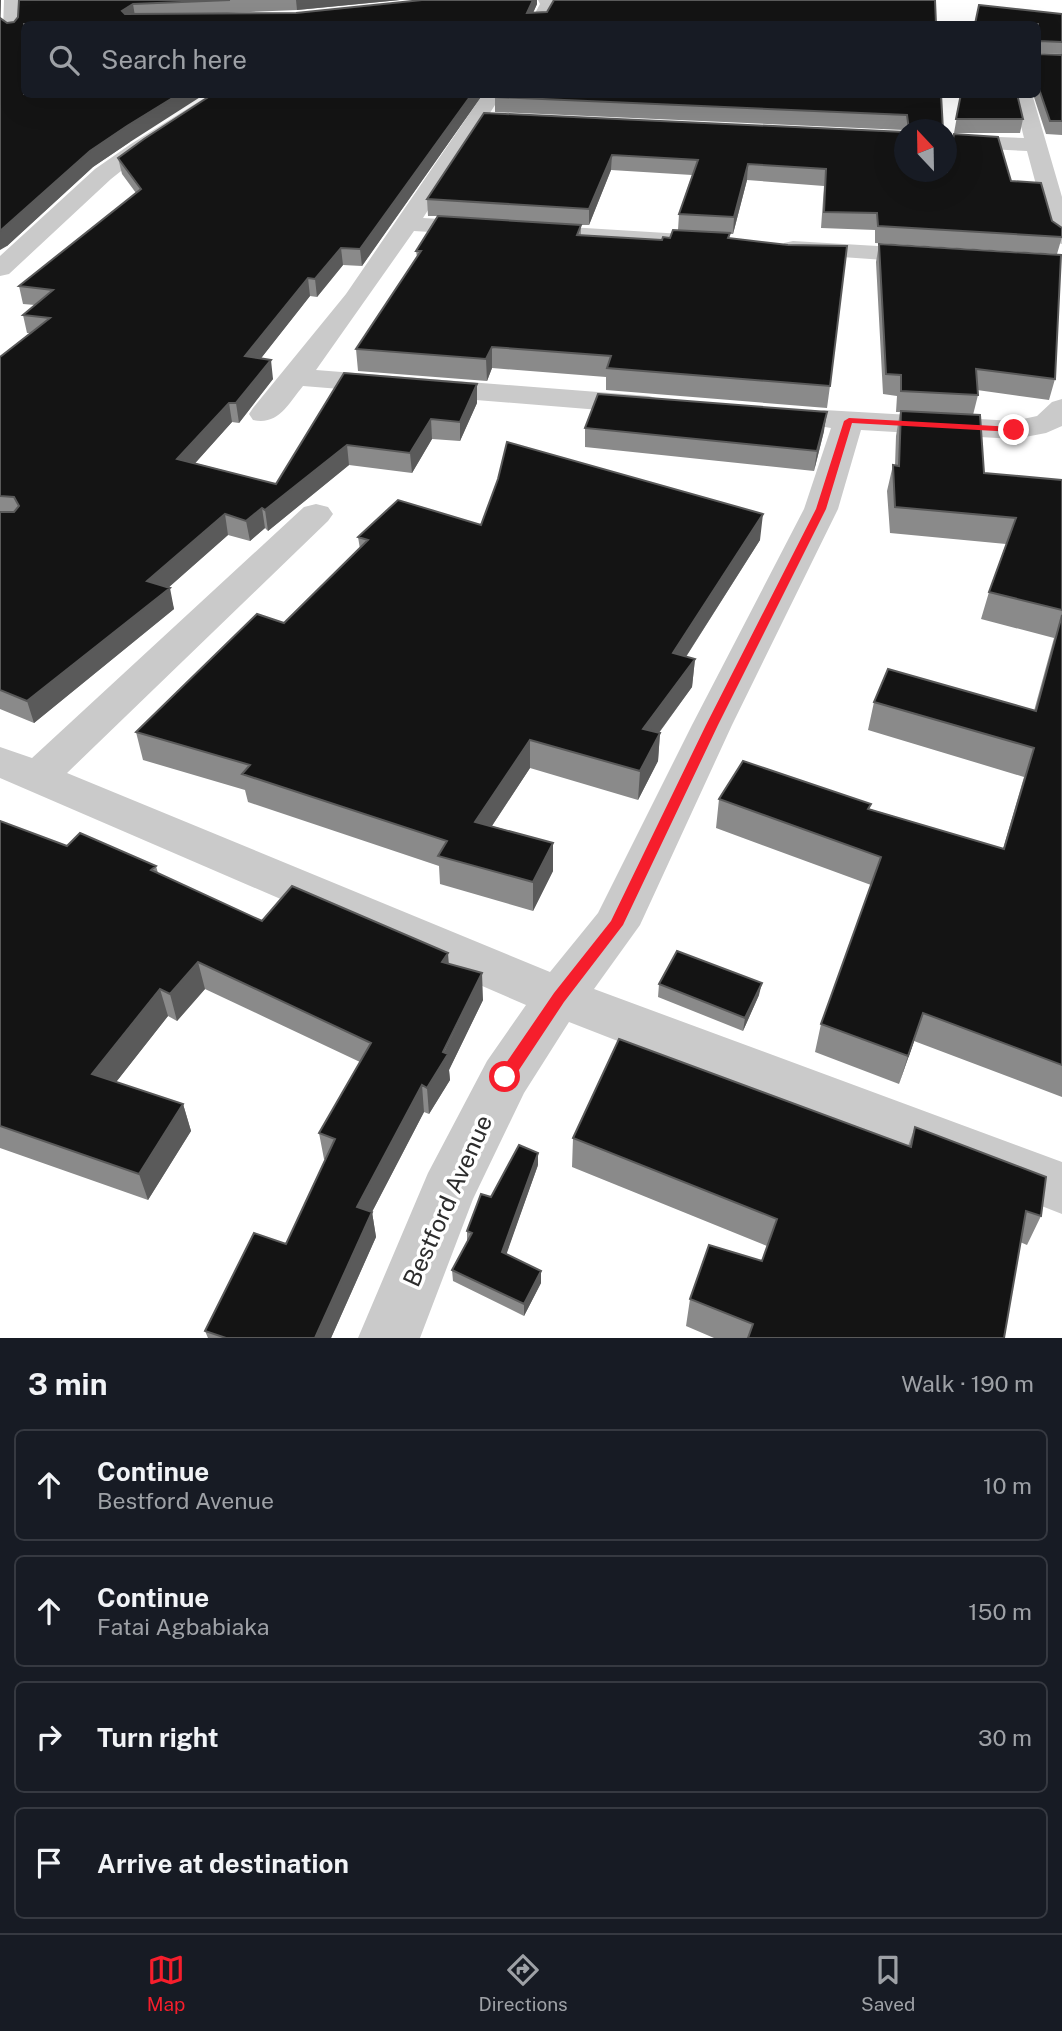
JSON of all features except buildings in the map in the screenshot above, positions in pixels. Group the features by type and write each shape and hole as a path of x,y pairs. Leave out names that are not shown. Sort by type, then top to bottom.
{"street":[{"path":"12,0 15,34"},
{"path":"539,21 548,4 546,0"},
{"path":"0,269 103,174 138,148 219,98"},
{"path":"264,414 297,377 407,224 490,98"},
{"path":"1023,98 1062,237"},
{"path":"477,119 505,120"},
{"path":"957,141 1036,145"},
{"path":"407,224 741,244"},
{"path":"769,246 950,257"},
{"path":"297,377 683,407"},
{"path":"794,416 1014,430 1043,425 1057,416 1062,408"},
{"name":"Bestford Avenue","path":"389,1338 448,1192 505,1077 559,997 616,925 712,725 821,509 849,421"},
{"path":"316,514 18,769 559,997 1062,1188"}],"route":[{"path":"505,1077 559,997 616,925 712,725 821,509 849,421 1014,430"}]}
